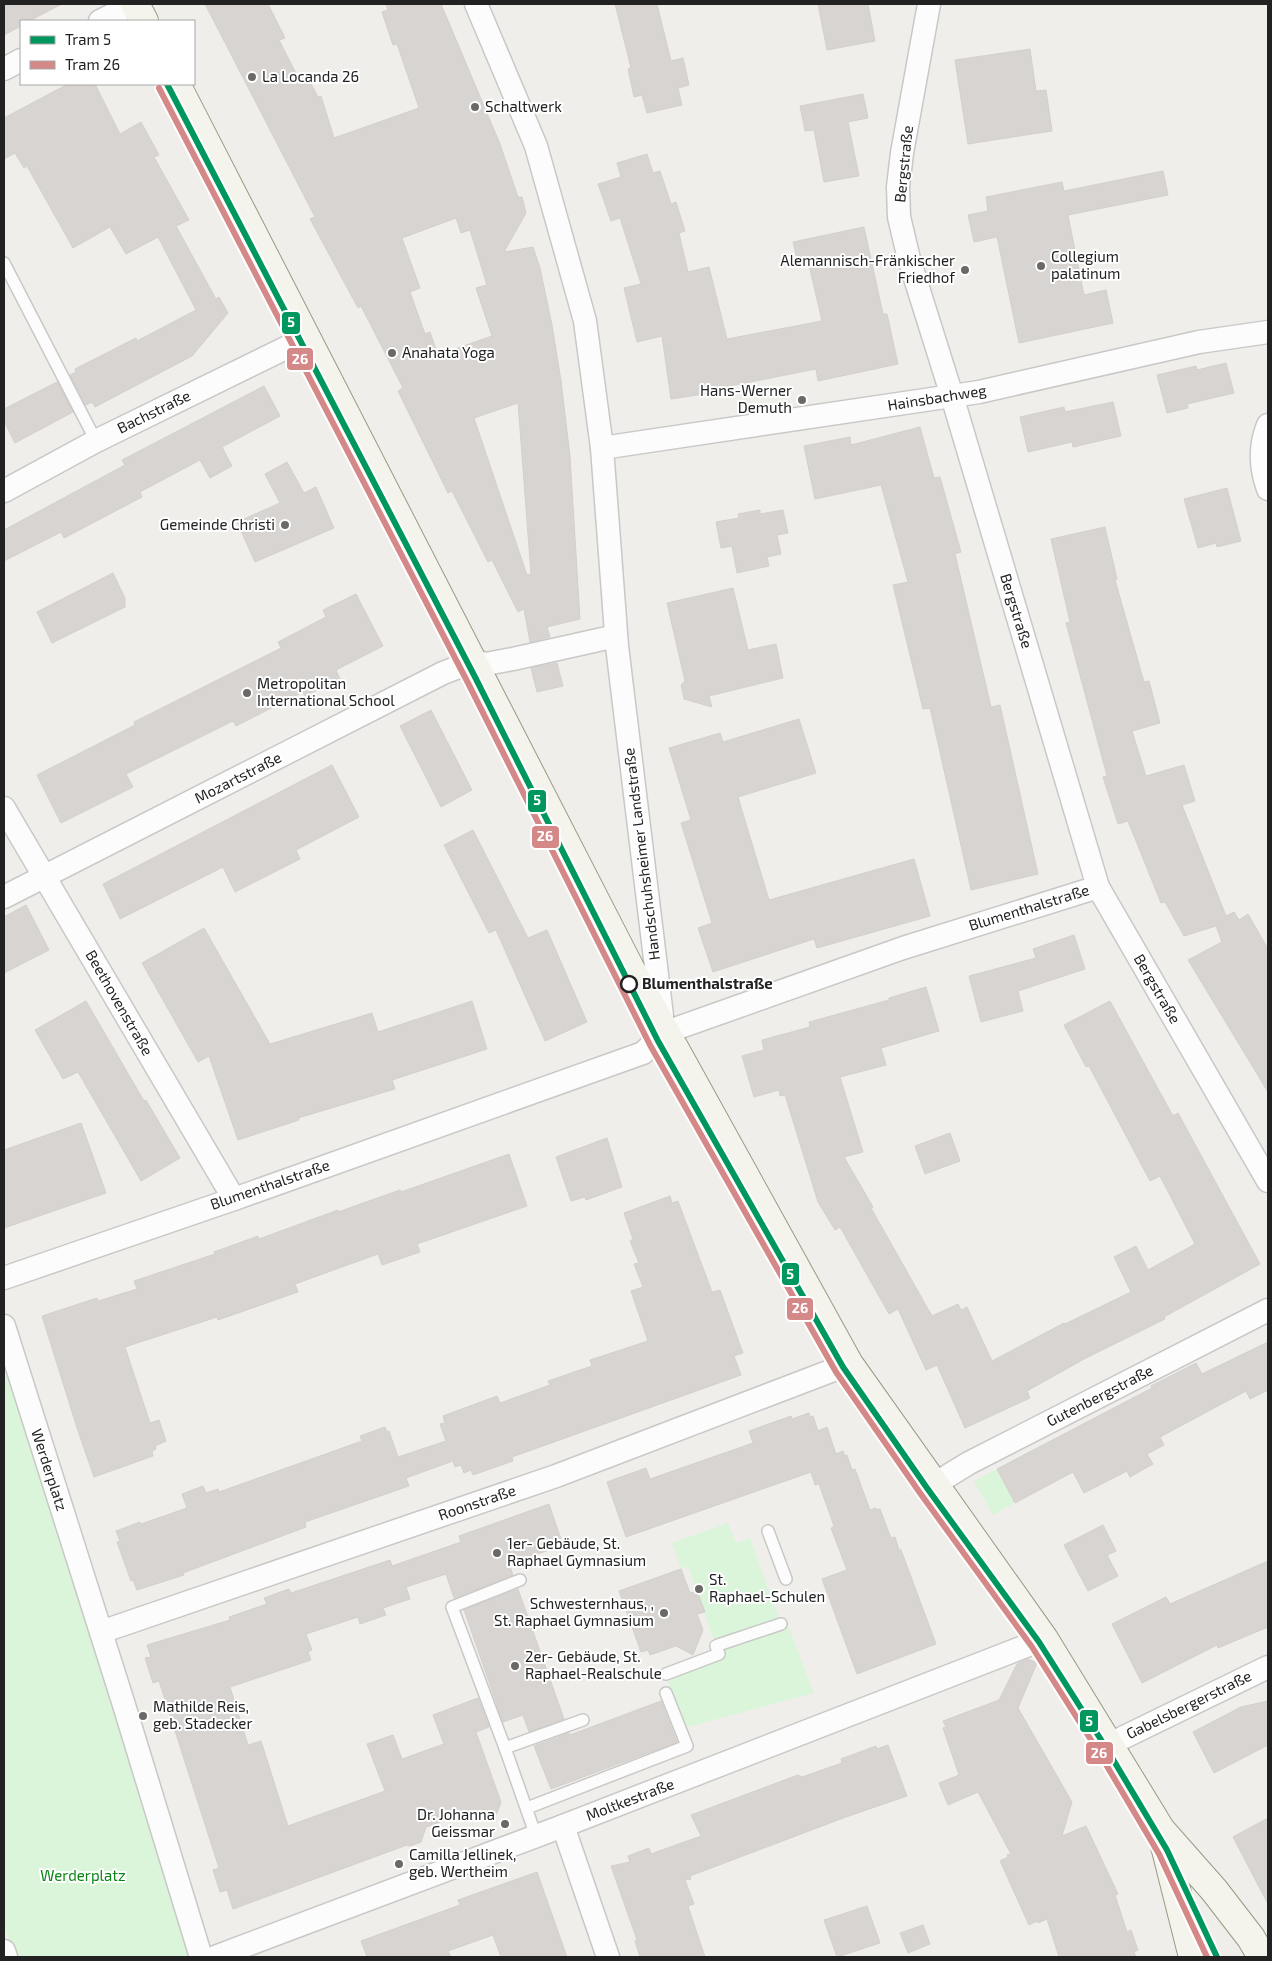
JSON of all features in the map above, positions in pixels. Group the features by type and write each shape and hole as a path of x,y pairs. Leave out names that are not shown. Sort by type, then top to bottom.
{"main road":[{"path":"134,4 143,20"},
{"path":"177,85 664,1032"},
{"name":"Handschuhsheimer Landstraße","path":"664,1032 786,1247 849,1364 1044,1639 1161,1830 1214,1890 1251,1938 1262,1957"},
{"name":"Handschuhsheimer Landstraße","path":"1161,1830 1193,1957"}],"street":[{"path":"102,20 134,4"},
{"name":"Handschuhsheimer Landstraße","path":"476,4 536,146 585,321 602,448 616,636 664,1032"},
{"name":"Bergstraße","path":"929,4 902,152 898,187 899,216 909,259 952,396 1098,887 1268,1181"},
{"path":"4,69 20,61"},
{"name":"Hainsbachweg","path":"602,448 979,392 1199,342 1268,332"},
{"name":"Bachstraße","path":"4,490 96,441 306,338"},
{"path":"1268,425 1261,447 1264,478 1268,490"},
{"path":"474,662 486,664 616,636"},
{"name":"Mozartstraße","path":"4,897 443,673 474,662"},
{"name":"Beethovenstraße","path":"4,808 234,1198"},
{"name":"Blumenthalstraße","path":"4,1278 643,1053 658,1041 664,1032 903,948 1098,887"},
{"name":"Gutenbergstraße","path":"933,1484 969,1463 1268,1310"},
{"name":"Werderplatz","path":"4,1326 201,1957"},
{"name":"Roonstraße","path":"101,1632 556,1476 849,1364"},
{"name":"Moltkestraße","path":"214,1957 563,1826 1044,1639"},
{"name":"Gabelsbergerstraße","path":"1110,1744 1268,1667"},
{"path":"563,1826 608,1957"},
{"path":"4,1952 6,1957"}],"lane":[{"path":"4,264 96,441"},
{"path":"768,1531 786,1579"},
{"path":"520,1580 452,1606 536,1836"},
{"path":"666,1674 719,1654 716,1646 718,1645 781,1624"},
{"path":"527,1808 687,1746 666,1693"},
{"path":"505,1748 583,1720"}],"green space":[{"name":"Werderplatz","path":"4,1360 187,1940 187,1957 14,1957 4,1924"},
{"path":"997,1469 1015,1503 993,1515 974,1481"},
{"path":"728,1523 736,1543 750,1538 781,1624 761,1632 787,1623 814,1693 684,1728 666,1675 721,1654 716,1646 688,1566 681,1569 672,1543"}],"building":[{"path":"4,4 62,4 31,20 20,20 20,27 4,35"},
{"path":"205,4 268,4 285,38 279,40 302,85 310,82 318,97 321,96 334,138 419,108 397,44 393,45 382,12 388,10 386,4 441,4 500,144 518,197 522,197 526,213 504,252 533,247 540,268 561,381 570,456 580,619 547,627 550,637 530,642 524,609 518,612 492,560 488,562 452,491 448,493 398,391 403,388 361,306 358,308 310,219 315,217","holes":["456,218 461,233 470,230 487,285 476,288 492,336 438,355 430,332 425,334 410,292 420,288 402,238","518,403 531,574 527,575 474,418"]},
{"path":"615,4 657,4 671,61 683,58 689,85 678,88 682,105 647,113 642,95 634,97 628,69 631,68"},
{"path":"818,4 868,4 875,41 827,50"},
{"path":"1030,49 1036,91 1046,90 1052,131 968,144 955,60"},
{"path":"66,85 96,85 120,134 141,122 159,155 154,157 189,220 176,226 216,299 219,297 228,313 192,356 95,407 92,402 86,405 70,375 76,372 75,369 136,338 137,341 196,310 158,237 126,254 110,227 73,248 27,166 24,168 15,153 4,159 4,118"},
{"path":"863,94 868,118 848,122 859,176 824,182 814,130 805,131 800,106"},
{"path":"647,154 653,173 660,171 671,204 676,202 685,231 679,233 688,272 709,267 727,339 822,321 809,265 799,267 793,242 864,227 883,314 887,314 898,364 818,381 816,369 730,386 731,390 671,399 662,336 637,342 624,288 641,284 620,218 611,221 598,184 621,177 617,163"},
{"name":"Collegium palatinum","path":"1163,171 1168,195 1068,215 1084,295 1106,290 1113,323 1019,343 997,237 974,242 968,215 988,211 986,197 1062,182 1064,191"},
{"path":"1226,363 1234,393 1187,404 1188,408 1167,413 1157,375 1196,366 1197,370"},
{"path":"57,382 73,412 15,443 4,421 4,409"},
{"path":"264,386 280,416 222,447 232,466 210,478 200,460 140,492 142,497 64,538 61,532 4,561 4,530 125,465 122,460"},
{"path":"1113,402 1121,436 1073,447 1072,442 1028,452 1020,417 1064,407 1065,412"},
{"path":"920,427 934,478 940,477 961,552 955,554 991,707 1000,705 1038,874 971,890 930,708 923,709 893,585 908,582 881,485 815,499 804,446 850,437 851,445"},
{"name":"Gemeinde Christi","path":"287,462 304,493 316,487 334,528 255,562 237,522 280,503 265,474"},
{"path":"1227,488 1241,541 1217,547 1216,543 1198,548 1184,499"},
{"path":"760,510 760,514 783,510 788,533 777,535 781,554 767,557 769,566 737,573 732,546 721,548 716,522 739,518 738,514"},
{"path":"1105,527 1117,579 1115,580 1144,682 1149,681 1160,723 1132,731 1146,776 1184,765 1195,801 1182,805 1226,916 1234,912 1239,920 1248,914 1268,949 1268,1092 1188,960 1222,942 1216,926 1184,936 1165,902 1161,903 1128,821 1118,824 1103,777 1107,776 1066,623 1070,622 1051,539"},
{"path":"113,573 125,598 125,607 52,643 37,612"},
{"path":"733,588 748,650 776,644 783,678 709,696 712,707 684,699 681,685 685,681 667,603"},
{"path":"356,594 383,646 336,670 340,679 305,696 303,692 236,726 233,721 126,774 133,787 61,823 37,775 135,725 134,722 281,648 278,642 326,617 323,610"},
{"path":"557,663 563,686 537,692 531,668"},
{"path":"431,710 472,790 441,807 400,726"},
{"path":"799,719 816,773 738,797 769,900 914,859 930,916 817,948 814,939 713,972 698,928 712,923 681,823 691,820 669,748 720,733 723,742"},
{"path":"332,765 359,817 296,850 300,859 235,892 223,867 120,919 103,884"},
{"path":"473,830 528,938 547,930 587,1022 545,1041 496,930 489,933 444,845"},
{"path":"26,905 49,950 4,973 4,917"},
{"path":"204,928 270,1044 372,1013 378,1032 472,1001 487,1049 392,1080 395,1089 298,1118 299,1120 238,1140 209,1056 198,1062 142,963"},
{"path":"1074,935 1085,969 1018,991 1023,1011 981,1022 969,976 1036,958 1033,949"},
{"path":"926,987 939,1031 881,1048 886,1065 840,1077 863,1152 844,1157 932,1316 958,1304 961,1310 967,1307 992,1361 1064,1323 1131,1292 1114,1257 1136,1246 1148,1270 1195,1244 1160,1176 1150,1181 1089,1066 1086,1067 1064,1025 1110,1001 1173,1116 1178,1113 1260,1264 1164,1317 1165,1319 1084,1359 1027,1391 1030,1398 965,1428 937,1365 926,1370 898,1309 889,1314 840,1227 835,1230 818,1202 785,1095 780,1096 779,1090 754,1097 742,1056 764,1050 762,1040 810,1027 809,1022 889,1000 889,998"},
{"path":"86,1001 144,1101 146,1100 180,1158 141,1181 78,1072 63,1079 35,1030"},
{"path":"81,1123 106,1193 4,1228 4,1150"},
{"path":"950,1133 960,1161 925,1174 915,1146"},
{"path":"607,1138 622,1187 586,1200 585,1197 571,1201 556,1157"},
{"path":"509,1154 527,1206 417,1244 420,1252 382,1265 378,1254 295,1284 298,1292 218,1320 217,1317 125,1347 150,1423 159,1420 166,1441 155,1446 156,1449 152,1451 153,1456 94,1477 42,1316 97,1298 98,1301 137,1289 134,1281 215,1254 214,1252 258,1236 259,1239 338,1210 338,1212 400,1190 401,1192"},
{"path":"670,1196 672,1203 678,1201 712,1292 720,1290 743,1353 734,1356 741,1375 512,1457 513,1461 473,1475 471,1470 464,1473 461,1465 455,1467 453,1461 406,1478 409,1486 305,1522 306,1527 183,1573 184,1575 137,1590 133,1580 131,1581 117,1542 120,1541 116,1531 187,1508 182,1494 203,1486 206,1493 218,1489 219,1492 362,1441 360,1436 385,1427 387,1432 389,1431 398,1457 446,1441 440,1424 445,1423 443,1416 497,1396 500,1403 550,1385 548,1381 592,1366 590,1360 648,1341 631,1291 643,1287 634,1264 639,1263 630,1241 633,1239 624,1213"},
{"path":"1268,1342 1268,1390 1250,1399 1246,1391 1160,1437 1164,1445 1147,1454 1153,1464 1130,1477 1127,1471 1084,1493 1073,1472 1015,1503 997,1469 1196,1363 1202,1374"},
{"path":"809,1413 810,1417 813,1416 818,1431 827,1427 836,1454 843,1451 845,1456 847,1455 852,1470 855,1469 870,1510 880,1509 891,1538 895,1537 899,1550 901,1550 936,1644 857,1674 822,1579 847,1570 831,1528 834,1527 833,1523 819,1484 815,1485 811,1472 626,1537 607,1482 646,1468 650,1479 753,1443 749,1431 791,1416 792,1419"},
{"path":"549,1504 563,1545 509,1564 513,1575 454,1598 446,1574 406,1587 410,1599 383,1608 386,1615 360,1624 358,1617 306,1634 312,1650 308,1652 311,1660 230,1687 248,1745 261,1741 288,1826 385,1791 367,1744 393,1735 402,1759 444,1744 433,1715 478,1698 489,1727 476,1732 501,1802 497,1813 485,1817 471,1811 426,1827 421,1842 410,1846 407,1845 233,1909 227,1890 220,1892 213,1870 219,1868 159,1681 153,1683 145,1658 151,1657 147,1645 230,1620 229,1617 267,1604 264,1598 289,1589 291,1593 390,1560 392,1566 461,1542 459,1536"},
{"path":"1103,1525 1116,1551 1107,1555 1118,1576 1088,1591 1064,1545"},
{"path":"1268,1561 1268,1627 1218,1648 1217,1645 1142,1683 1112,1624 1166,1597 1170,1604"},
{"name":"Schwesternhaus, , St. Raphael Gymnasium","path":"681,1569 690,1593 697,1591 705,1612 697,1614 703,1630 693,1655 676,1646 650,1655 648,1650 641,1652 619,1591"},
{"name":"2er- Gebäude, St. Raphael-Realschule","path":"518,1589 564,1719 529,1732 523,1715 503,1722 464,1610"},
{"path":"1028,1659 1037,1663 1018,1708 1072,1802 1062,1836 1086,1826 1118,1894 1115,1895 1127,1932 1131,1930 1138,1950 1134,1952 1136,1957 1059,1957 1047,1919 1029,1925 1000,1861 1011,1854 978,1792 948,1805 939,1783 959,1775 943,1728 946,1727 943,1721 999,1700 1017,1664"},
{"path":"661,1701 677,1742 551,1789 534,1746 569,1733 570,1735"},
{"path":"1268,1701 1268,1745 1214,1773 1193,1732 1241,1707"},
{"path":"888,1745 907,1796 690,1876 691,1879 685,1880 694,1904 688,1906 705,1957 640,1957 635,1941 637,1940 611,1866 630,1862 628,1856 649,1848 651,1854 701,1836 691,1815 798,1775 802,1777 842,1763 841,1759 876,1746 877,1749"},
{"path":"1268,1818 1268,1904 1233,1837"},
{"path":"537,1872 567,1957 501,1957 493,1935 448,1951 451,1957 367,1957 361,1941 460,1905 458,1900"},
{"path":"867,1906 880,1943 837,1957 824,1920"},
{"path":"923,1925 930,1944 908,1953 900,1933"}],"tram line":[{"name":"5","path":"168,85 475,677 658,1041 843,1367 927,1488 1039,1642 1105,1746 1167,1850 1217,1957"},
{"name":"26","path":"159,88 467,681 650,1045 836,1372 920,1493 1032,1647 1098,1751 1159,1854 1207,1957"}],"place":[{"name":"La Locanda 26","path":"252,77"},
{"name":"Schaltwerk","path":"475,107"},
{"name":"Collegium palatinum","path":"1041,266"},
{"name":"Alemannisch-Fränkischer Friedhof","path":"965,270"},
{"name":"Anahata Yoga","path":"392,353"},
{"name":"Hans-Werner Demuth","path":"802,400"},
{"name":"Gemeinde Christi","path":"285,525"},
{"name":"Metropolitan International School","path":"247,693"},
{"name":"Blumenthalstraße","path":"629,984"},
{"name":"1er- Gebäude, St. Raphael Gymnasium","path":"497,1553"},
{"name":"St. Raphael-Schulen","path":"699,1589"},
{"name":"Schwesternhaus, , St. Raphael Gymnasium","path":"664,1613"},
{"name":"2er- Gebäude, St. Raphael-Realschule","path":"515,1666"},
{"name":"Mathilde Reis, geb. Stadecker","path":"143,1716"},
{"name":"Dr. Johanna Geissmar","path":"505,1824"},
{"name":"Camilla Jellinek, geb. Wertheim","path":"399,1864"}]}
